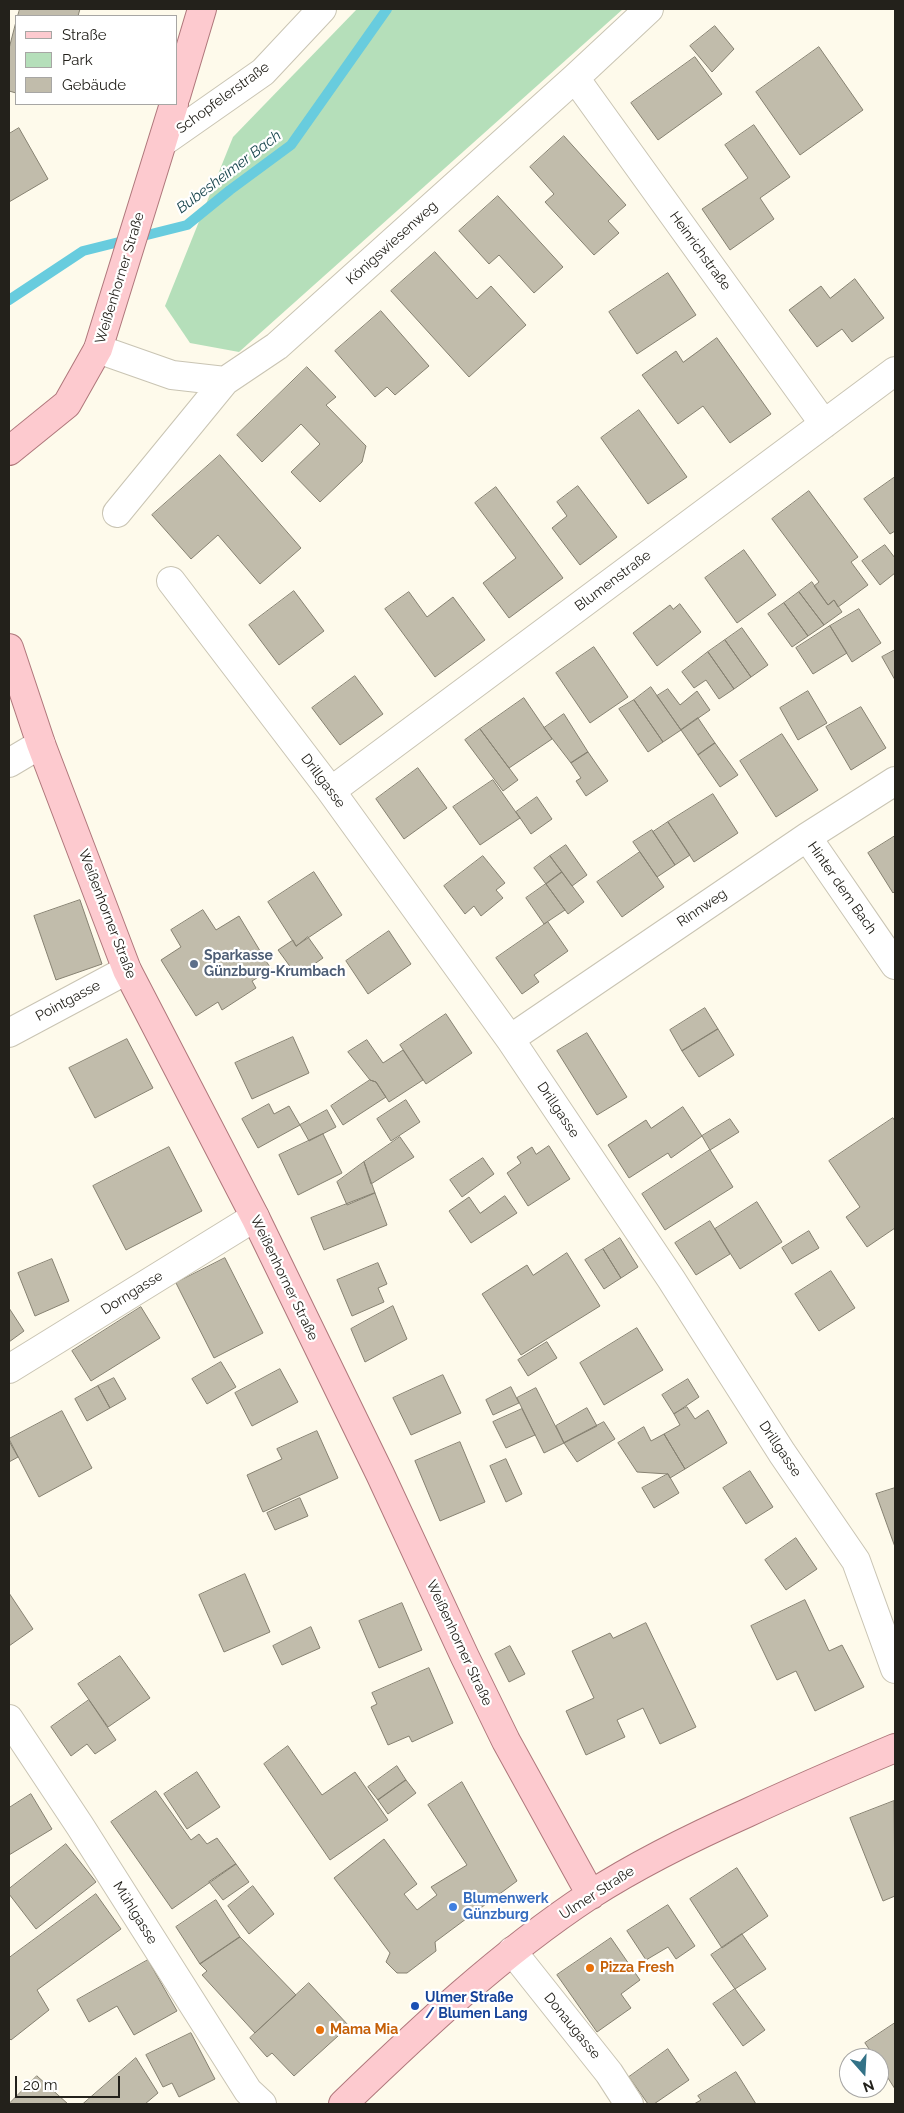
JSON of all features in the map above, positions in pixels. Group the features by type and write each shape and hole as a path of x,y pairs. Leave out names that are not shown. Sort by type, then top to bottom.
{"main road":[{"path":"178,89 202,9"},
{"name":"Weißenhorner Straße","path":"9,451 67,404 98,349 174,105"},
{"name":"Weißenhorner Straße","path":"9,648 42,744 127,970 255,1217 380,1474 506,1742 591,1895"},
{"name":"Ulmer Straße","path":"343,2104 418,2032 512,1951 591,1895 656,1856 702,1833 895,1748"}],"street":[{"name":"Schopfelerstraße","path":"163,142 263,72 322,9"},
{"name":"Königswiesenweg","path":"116,513 225,381 276,346 575,78 649,9"},
{"name":"Heinrichstraße","path":"575,78 824,424"},
{"path":"98,349 172,375 225,381"},
{"name":"Blumenstraße","path":"331,791 895,371"},
{"name":"Drillgasse","path":"171,581 331,791 510,1039 671,1279 782,1453 856,1561 895,1669"},
{"path":"9,763 42,744"},
{"name":"Rinnweg","path":"510,1039 806,837 895,781"},
{"name":"Hinter dem Bach","path":"806,837 895,965"},
{"name":"Pointgasse","path":"9,1033 127,970"},
{"name":"Dorngasse","path":"9,1369 255,1217"},
{"name":"Mühlgasse","path":"9,1719 80,1826 248,2091 262,2104"},
{"name":"Donaugasse","path":"512,1951 609,2073 630,2104"}],"green space":[{"path":"357,9 623,9 239,352 190,343 165,306 233,137"}],"building":[{"path":"20,9 80,9 78,15 18,15"},
{"path":"15,26 15,93 9,91 9,49"},
{"path":"715,26 734,49 712,72 690,46"},
{"path":"819,47 863,110 800,155 756,92"},
{"path":"695,57 722,94 658,140 631,103"},
{"path":"754,125 790,177 760,198 774,219 730,250 702,209 748,178 725,145"},
{"path":"19,128 48,179 9,202 9,134"},
{"path":"564,136 626,205 608,221 619,233 594,255 545,202 554,194 530,167"},
{"path":"498,196 563,267 534,293 499,255 489,264 459,231"},
{"path":"435,252 477,299 491,286 526,325 469,377 391,291"},
{"path":"668,273 696,315 637,354 609,312"},
{"path":"855,279 884,318 852,342 842,329 817,347 789,310 821,286 830,298"},
{"path":"381,311 429,366 395,395 387,387 375,397 335,351"},
{"path":"717,338 771,414 730,443 703,406 678,424 642,375 676,351 683,362"},
{"path":"307,367 336,397 326,405 366,446 362,462 320,502 291,472 320,444 301,424 262,462 237,435"},
{"path":"639,410 687,477 648,504 601,438"},
{"path":"220,455 301,548 260,584 218,535 191,559 152,515"},
{"path":"895,477 895,531 890,534 864,499"},
{"path":"578,486 617,537 580,565 552,528 567,516 557,502"},
{"path":"496,487 563,578 509,618 483,583 516,558 475,503"},
{"path":"809,491 858,557 851,562 868,585 838,607 834,600 828,605 814,586 819,582 772,519"},
{"path":"885,545 895,558 895,573 880,585 862,561"},
{"path":"744,550 776,595 737,623 705,578"},
{"path":"812,582 828,605 834,600 842,612 824,625 799,592"},
{"path":"294,591 324,631 279,665 249,625"},
{"path":"409,592 427,617 453,597 485,640 435,677 385,609"},
{"path":"799,592 824,625 808,636 784,603"},
{"path":"784,603 808,636 792,647 768,614"},
{"path":"680,604 701,632 657,666 633,633 670,605 673,609"},
{"path":"859,609 881,643 852,662 830,626"},
{"path":"830,626 847,653 813,674 796,648"},
{"path":"742,628 768,665 751,677 725,640"},
{"path":"725,640 751,677 734,689 708,652"},
{"path":"594,647 628,697 590,723 556,673"},
{"path":"895,650 895,680 882,657"},
{"path":"708,652 734,689 719,699 706,680 694,688 682,672"},
{"path":"355,676 383,714 340,745 312,708"},
{"path":"651,687 681,730 663,742 634,700"},
{"path":"668,689 680,705 697,691 710,710 681,730 657,696"},
{"path":"808,691 827,723 798,740 780,708"},
{"path":"524,698 552,739 509,768 480,729"},
{"path":"634,700 663,742 648,752 619,709"},
{"path":"861,707 886,748 851,770 826,727"},
{"path":"564,714 588,752 571,763 544,728"},
{"path":"698,718 715,743 698,755 681,730"},
{"path":"480,729 518,780 503,791 465,740"},
{"path":"782,734 818,790 776,817 740,761"},
{"path":"715,743 738,775 720,787 698,755"},
{"path":"588,752 608,781 586,796 576,781 581,778 571,763"},
{"path":"418,768 447,808 404,839 376,799"},
{"path":"493,780 520,818 480,845 453,807"},
{"path":"713,794 738,833 694,862 668,822"},
{"path":"537,797 552,819 531,834 516,812"},
{"path":"668,822 690,855 675,865 653,832"},
{"path":"652,830 675,865 657,877 633,842"},
{"path":"895,836 895,891 893,893 868,853"},
{"path":"566,845 587,875 572,886 550,856"},
{"path":"640,852 664,887 622,917 597,882"},
{"path":"483,856 505,883 496,890 503,898 481,916 474,906 465,914 444,886"},
{"path":"550,856 562,872 546,884 534,868"},
{"path":"314,872 342,915 296,946 268,902"},
{"path":"562,872 584,902 568,914 546,884"},
{"path":"546,884 565,910 544,924 526,898"},
{"path":"80,900 102,964 56,980 34,916"},
{"path":"203,910 216,930 239,916 271,969 252,981 256,988 222,1010 218,1002 196,1016 161,960 181,947 171,930"},
{"path":"548,922 568,951 534,975 539,982 522,994 496,958"},
{"path":"389,931 411,964 368,994 346,961"},
{"path":"308,937 323,958 297,976 278,950 293,940 296,946"},
{"path":"705,1008 718,1029 682,1051 670,1030"},
{"path":"446,1014 472,1053 426,1084 400,1045"},
{"path":"718,1029 734,1055 699,1077 682,1051"},
{"path":"587,1033 627,1097 597,1115 557,1051"},
{"path":"293,1037 309,1073 252,1099 235,1063"},
{"path":"127,1039 153,1088 95,1118 69,1068"},
{"path":"367,1040 383,1063 403,1050 423,1080 389,1102 376,1082 370,1080 348,1052"},
{"path":"370,1080 376,1082 386,1097 343,1125 331,1106"},
{"path":"406,1100 420,1122 391,1141 377,1119"},
{"path":"269,1104 274,1114 289,1106 300,1125 258,1148 242,1119"},
{"path":"683,1107 702,1136 671,1158 668,1153 629,1178 608,1145 646,1120 651,1128"},
{"path":"327,1110 336,1127 309,1141 300,1125"},
{"path":"893,1118 895,1121 895,1228 867,1247 846,1217 860,1207 829,1161"},
{"path":"730,1119 739,1132 710,1150 702,1136"},
{"path":"323,1134 342,1173 298,1195 279,1155"},
{"path":"400,1137 414,1157 371,1184 364,1162"},
{"path":"549,1146 570,1179 528,1206 507,1173 521,1163 517,1157 532,1147 536,1154"},
{"path":"169,1147 202,1211 126,1250 93,1186"},
{"path":"710,1150 733,1187 665,1230 642,1194"},
{"path":"483,1158 494,1174 462,1197 450,1180"},
{"path":"364,1162 375,1193 347,1205 337,1182"},
{"path":"375,1193 387,1225 324,1250 311,1218"},
{"path":"505,1196 517,1213 471,1243 449,1211 469,1197 480,1213"},
{"path":"757,1202 782,1242 740,1269 715,1229"},
{"path":"710,1221 730,1254 696,1275 675,1243"},
{"path":"809,1231 819,1248 792,1264 782,1248"},
{"path":"620,1238 638,1267 621,1278 603,1249"},
{"path":"603,1249 621,1278 604,1289 585,1260"},
{"path":"567,1253 600,1306 521,1355 482,1294 527,1265 533,1275"},
{"path":"225,1258 263,1333 214,1358 176,1283"},
{"path":"52,1259 69,1301 35,1316 18,1273"},
{"path":"378,1263 387,1284 378,1288 384,1302 352,1316 337,1280"},
{"path":"831,1271 855,1308 819,1331 795,1294"},
{"path":"393,1306 407,1339 365,1362 351,1329"},
{"path":"141,1307 160,1338 91,1381 72,1351"},
{"path":"9,1308 24,1331 9,1342"},
{"path":"637,1328 663,1370 604,1405 580,1363"},
{"path":"547,1342 557,1358 528,1376 518,1360"},
{"path":"221,1362 236,1387 207,1404 192,1379"},
{"path":"280,1369 298,1402 252,1426 235,1393"},
{"path":"443,1375 461,1413 411,1435 393,1398"},
{"path":"114,1378 126,1399 110,1408 98,1386"},
{"path":"688,1379 699,1397 674,1414 662,1395"},
{"path":"98,1386 110,1408 87,1421 75,1399"},
{"path":"511,1387 519,1403 493,1415 486,1400"},
{"path":"536,1388 564,1443 544,1453 517,1398"},
{"path":"687,1407 695,1419 708,1410 727,1443 685,1469 664,1434 680,1425 674,1414"},
{"path":"587,1408 597,1426 564,1443 556,1426"},
{"path":"522,1409 535,1435 506,1448 493,1422"},
{"path":"62,1411 92,1468 39,1497 9,1439"},
{"path":"604,1422 615,1439 577,1462 564,1443"},
{"path":"644,1427 651,1441 664,1434 685,1469 670,1478 668,1474 637,1472 618,1443"},
{"path":"317,1431 338,1478 263,1512 247,1475 282,1459 277,1449"},
{"path":"9,1441 18,1457 9,1462"},
{"path":"460,1442 485,1502 440,1521 415,1461"},
{"path":"506,1459 522,1494 506,1502 490,1466"},
{"path":"750,1471 773,1507 746,1524 723,1488"},
{"path":"668,1474 679,1493 654,1508 642,1488"},
{"path":"895,1488 895,1547 876,1494"},
{"path":"300,1498 308,1516 275,1530 267,1513"},
{"path":"796,1538 817,1569 786,1590 765,1560"},
{"path":"245,1574 270,1632 224,1652 199,1595"},
{"path":"9,1593 33,1629 9,1646"},
{"path":"805,1600 829,1651 842,1645 864,1687 815,1711 796,1671 777,1680 751,1626"},
{"path":"402,1603 422,1650 379,1668 359,1621"},
{"path":"646,1623 696,1727 660,1744 643,1708 617,1720 625,1737 586,1755 566,1711 594,1698 572,1651 610,1633 613,1638"},
{"path":"311,1627 320,1648 282,1665 273,1646"},
{"path":"510,1646 525,1674 509,1682 495,1654"},
{"path":"120,1656 150,1698 108,1727 78,1684"},
{"path":"429,1668 453,1723 412,1742 409,1736 388,1745 371,1707 377,1704 372,1693"},
{"path":"89,1700 116,1740 95,1754 87,1744 71,1756 51,1727"},
{"path":"288,1746 322,1795 355,1772 388,1820 330,1860 264,1764"},
{"path":"397,1766 406,1780 378,1800 368,1787"},
{"path":"197,1772 220,1807 187,1829 164,1794"},
{"path":"406,1780 416,1793 388,1814 378,1800"},
{"path":"462,1782 517,1881 435,1942 436,1951 407,1973 397,1973 386,1962 390,1953 334,1878 384,1839 417,1884 404,1894 417,1910 437,1895 431,1887 467,1865 428,1805"},
{"path":"156,1791 191,1840 199,1834 207,1844 217,1838 236,1864 172,1909 111,1822"},
{"path":"31,1794 52,1829 9,1855 9,1808"},
{"path":"894,1801 895,1896 883,1901 850,1818"},
{"path":"66,1844 96,1882 36,1929 9,1894 9,1889"},
{"path":"236,1864 249,1882 223,1900 209,1882"},
{"path":"737,1868 768,1916 722,1948 690,1899"},
{"path":"253,1886 274,1914 249,1934 228,1906"},
{"path":"96,1894 121,1929 37,1990 49,2010 11,2040 9,2038 9,1958"},
{"path":"216,1900 240,1937 200,1964 176,1927"},
{"path":"668,1905 695,1946 676,1959 668,1947 646,1960 627,1931"},
{"path":"742,1934 766,1969 735,1989 711,1955"},
{"path":"240,1937 296,1995 255,2033 202,1975 207,1971 200,1964"},
{"path":"611,1938 640,1980 621,1994 631,2008 597,2032 557,1975"},
{"path":"148,1960 177,2011 134,2035 117,2006 89,2022 77,2000"},
{"path":"309,1983 349,2026 294,2076 272,2053 267,2057 250,2038"},
{"path":"735,1989 765,2030 743,2046 713,2004"},
{"path":"895,2023 895,2089 889,2080 889,2048 868,2048 865,2043"},
{"path":"191,2033 215,2079 179,2097 172,2083 163,2087 146,2055"},
{"path":"668,2049 689,2080 654,2104 648,2104 629,2077"},
{"path":"136,2058 158,2093 145,2104 83,2104"},
{"path":"736,2072 756,2104 694,2104 701,2100 698,2096"},
{"path":"37,2076 68,2104 9,2104"}],"waterway":[{"name":"Bubesheimer Bach","path":"9,300 83,251 187,225 230,190 291,145 387,9"}],"place":[{"name":"Sparkasse Günzburg-Krumbach","path":"194,964"},
{"name":"Blumenwerk Günzburg","path":"453,1907"},
{"name":"Pizza Fresh","path":"590,1968"},
{"name":"Ulmer Straße / Blumen Lang","path":"415,2006"},
{"name":"Mama Mia","path":"320,2030"}]}
